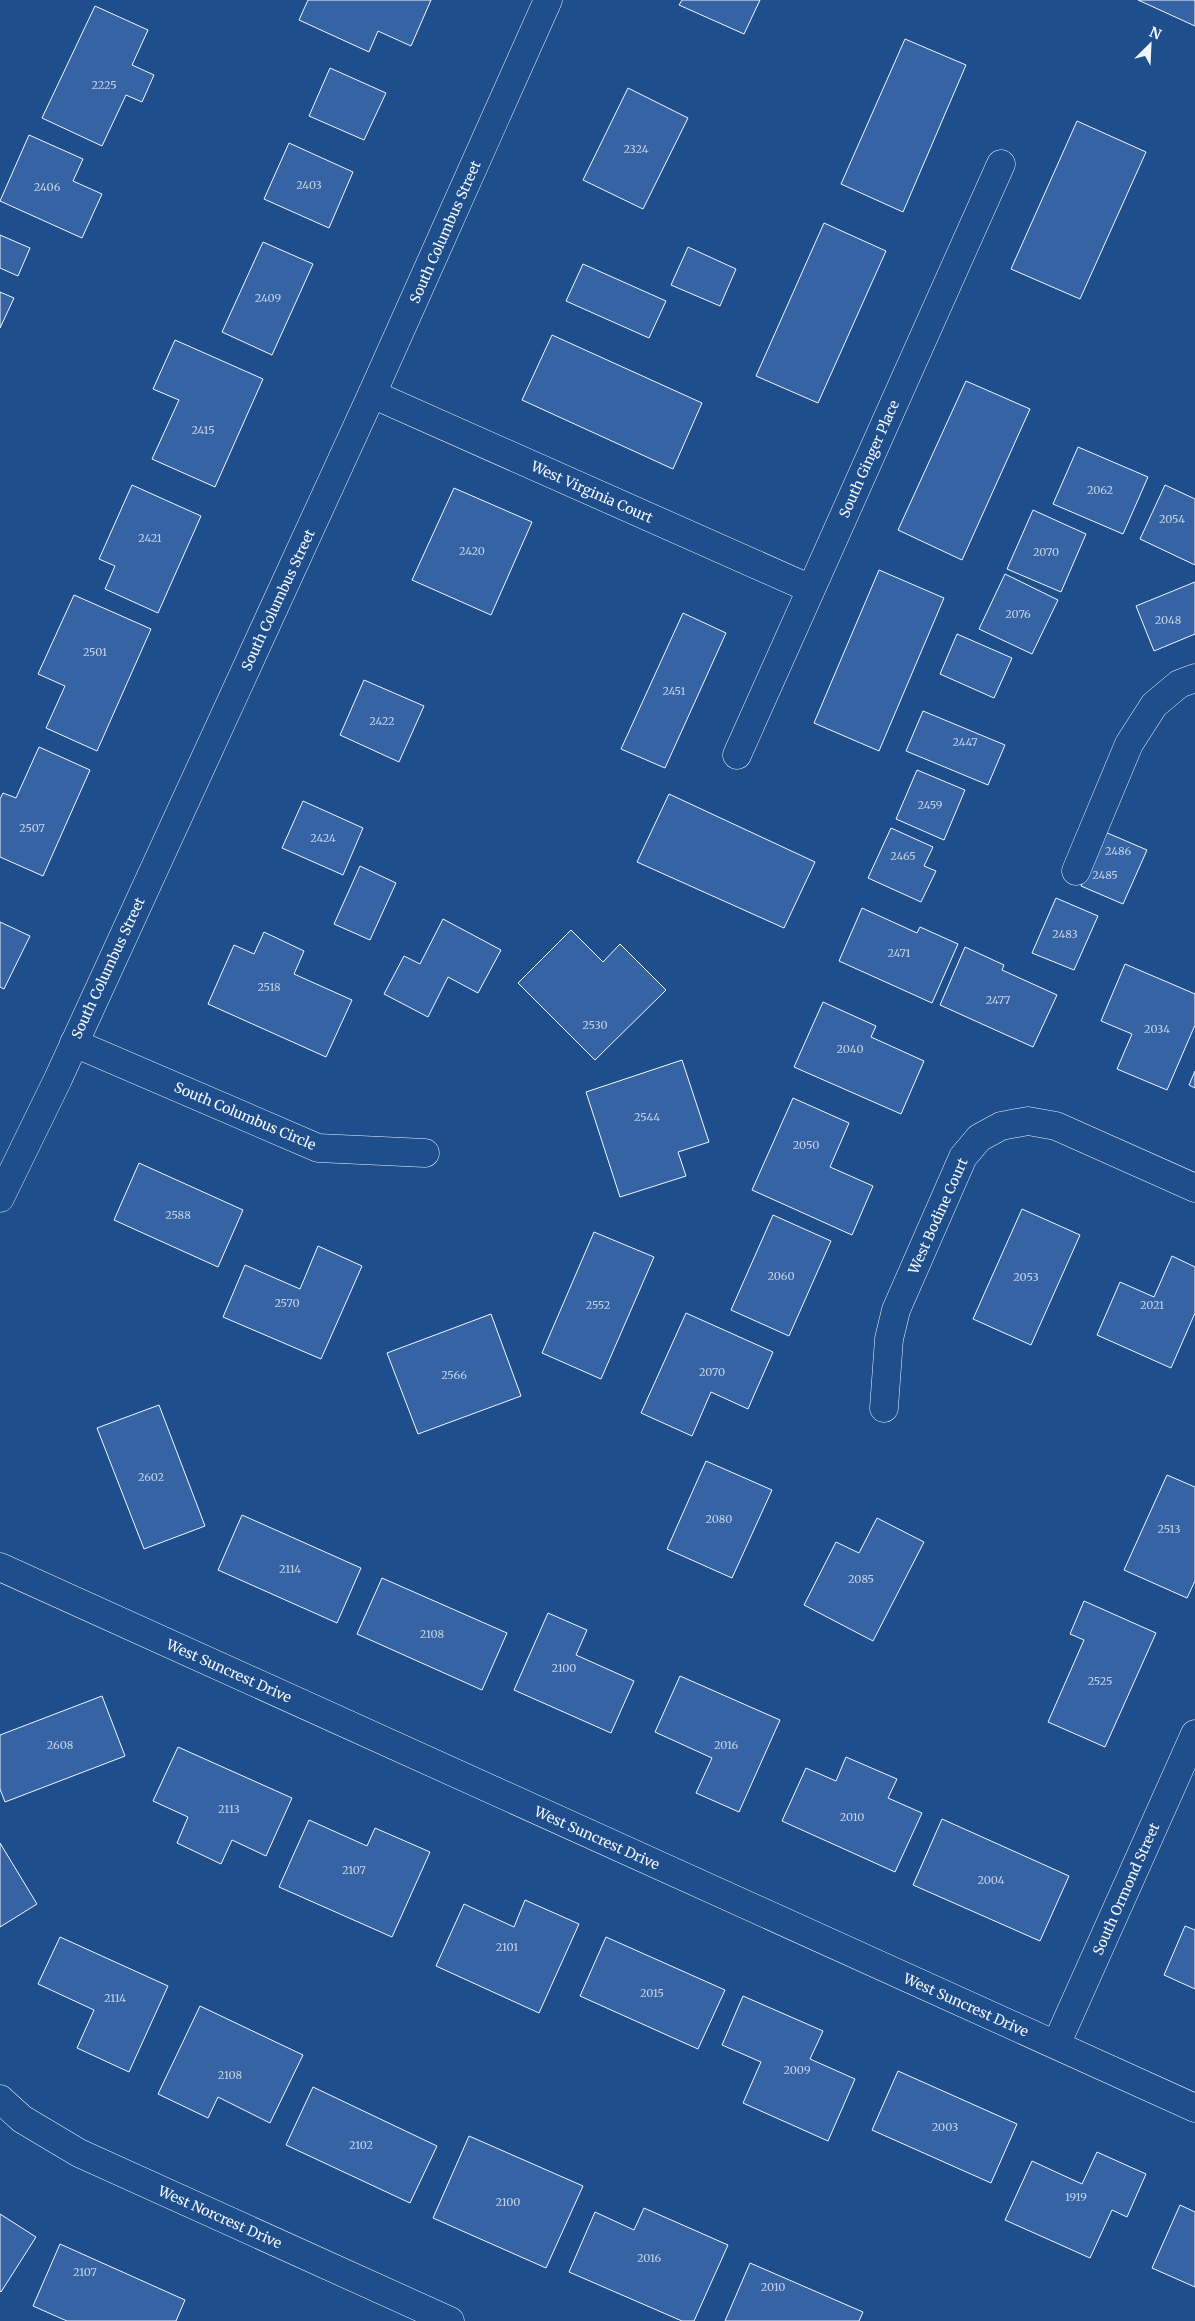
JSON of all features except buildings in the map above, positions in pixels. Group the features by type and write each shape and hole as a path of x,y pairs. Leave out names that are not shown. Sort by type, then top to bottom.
{"street":[{"name":"South Columbus Street","path":"0,1198 74,1044 372,394 548,0"},
{"name":"South Ginger Place","path":"737,754 1001,164"},
{"name":"West Virginia Court","path":"372,394 811,589"},
{"path":"1076,871 1130,744 1154,704 1179,684 1195,678"},
{"name":"South Columbus Circle","path":"74,1044 318,1148 425,1153"},
{"name":"West Bodine Court","path":"884,1408 889,1339 896,1310 963,1157 979,1138 1001,1126 1028,1120 1056,1126 1195,1188"},
{"name":"West Suncrest Drive","path":"0,1567 1195,2108"},
{"name":"South Ormond Street","path":"1056,2045 1195,1734"},
{"name":"West Norcrest Drive","path":"0,2099 22,2119 79,2154 450,2321"}]}
